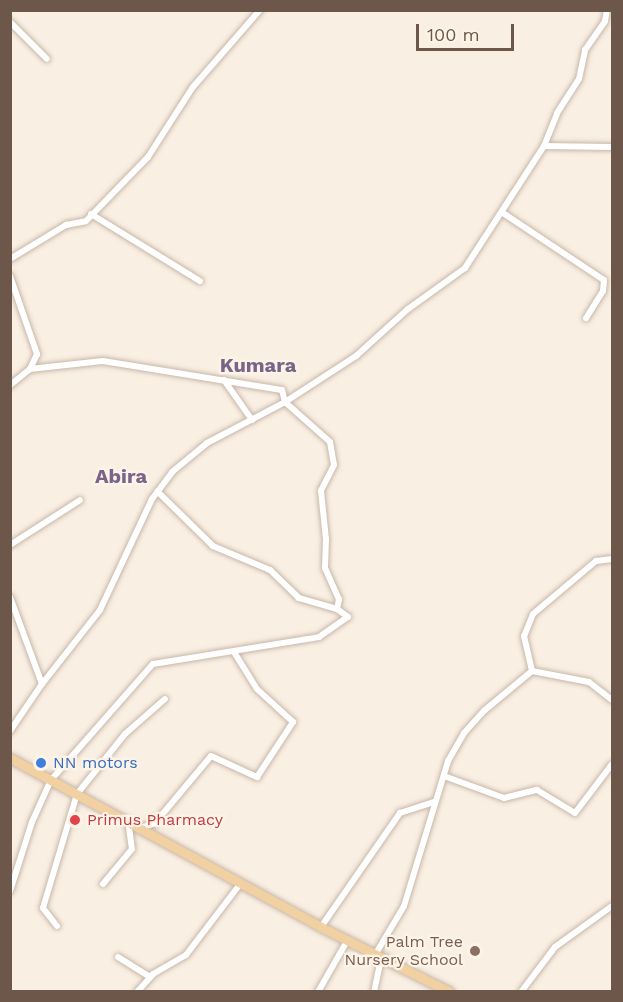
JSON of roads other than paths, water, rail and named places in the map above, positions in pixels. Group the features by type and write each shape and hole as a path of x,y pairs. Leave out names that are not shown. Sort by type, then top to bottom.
{"main road":[{"path":"10,758 378,958 450,992"}],"street":[{"path":"10,259 66,225 81,224 148,157 193,87 260,10"},
{"path":"10,731 42,684 103,605 157,491 196,450 285,402 364,350 408,309 464,269 503,213 544,146 557,113 579,79 585,50 605,21 607,10"},
{"path":"10,22 47,59"},
{"path":"544,146 612,147"},
{"path":"503,213 604,280 603,291 586,318"},
{"path":"91,214 200,281"},
{"path":"10,276 36,351 30,369"},
{"path":"10,385 30,369 103,361 282,389 285,402 330,442 334,465 321,491 326,574 339,599 337,609"},
{"path":"224,380 252,420"},
{"path":"10,891 32,822 51,780 153,664 171,658 234,652 324,635 348,617 337,609 299,598 270,570 213,546 157,491"},
{"path":"10,545 80,500"},
{"path":"532,671 524,636 530,618 596,561 612,559"},
{"path":"10,597 42,684"},
{"path":"140,828 155,823 211,756 256,778 293,722 257,689 234,652"},
{"path":"532,671 589,682 612,700"},
{"path":"374,992 378,958 404,906 425,843 434,802 464,733 532,671"},
{"path":"57,926 44,908 77,794 125,734 165,699"},
{"path":"444,776 504,798 537,790 575,813 612,764"},
{"path":"321,927 400,813 434,802"},
{"path":"103,884 132,849 128,822"},
{"path":"137,992 150,977 186,955 240,884"},
{"path":"521,992 555,947 612,906"},
{"path":"318,992 347,941"},
{"path":"118,957 150,977"}],"place":[{"name":"NN motors","path":"41,763"},
{"name":"Primus Pharmacy","path":"75,820"},
{"name":"Palm Tree Nursery School","path":"475,951"}],"district":[{"name":"Kumara","path":"258,365"},
{"name":"Abira","path":"121,476"}]}
